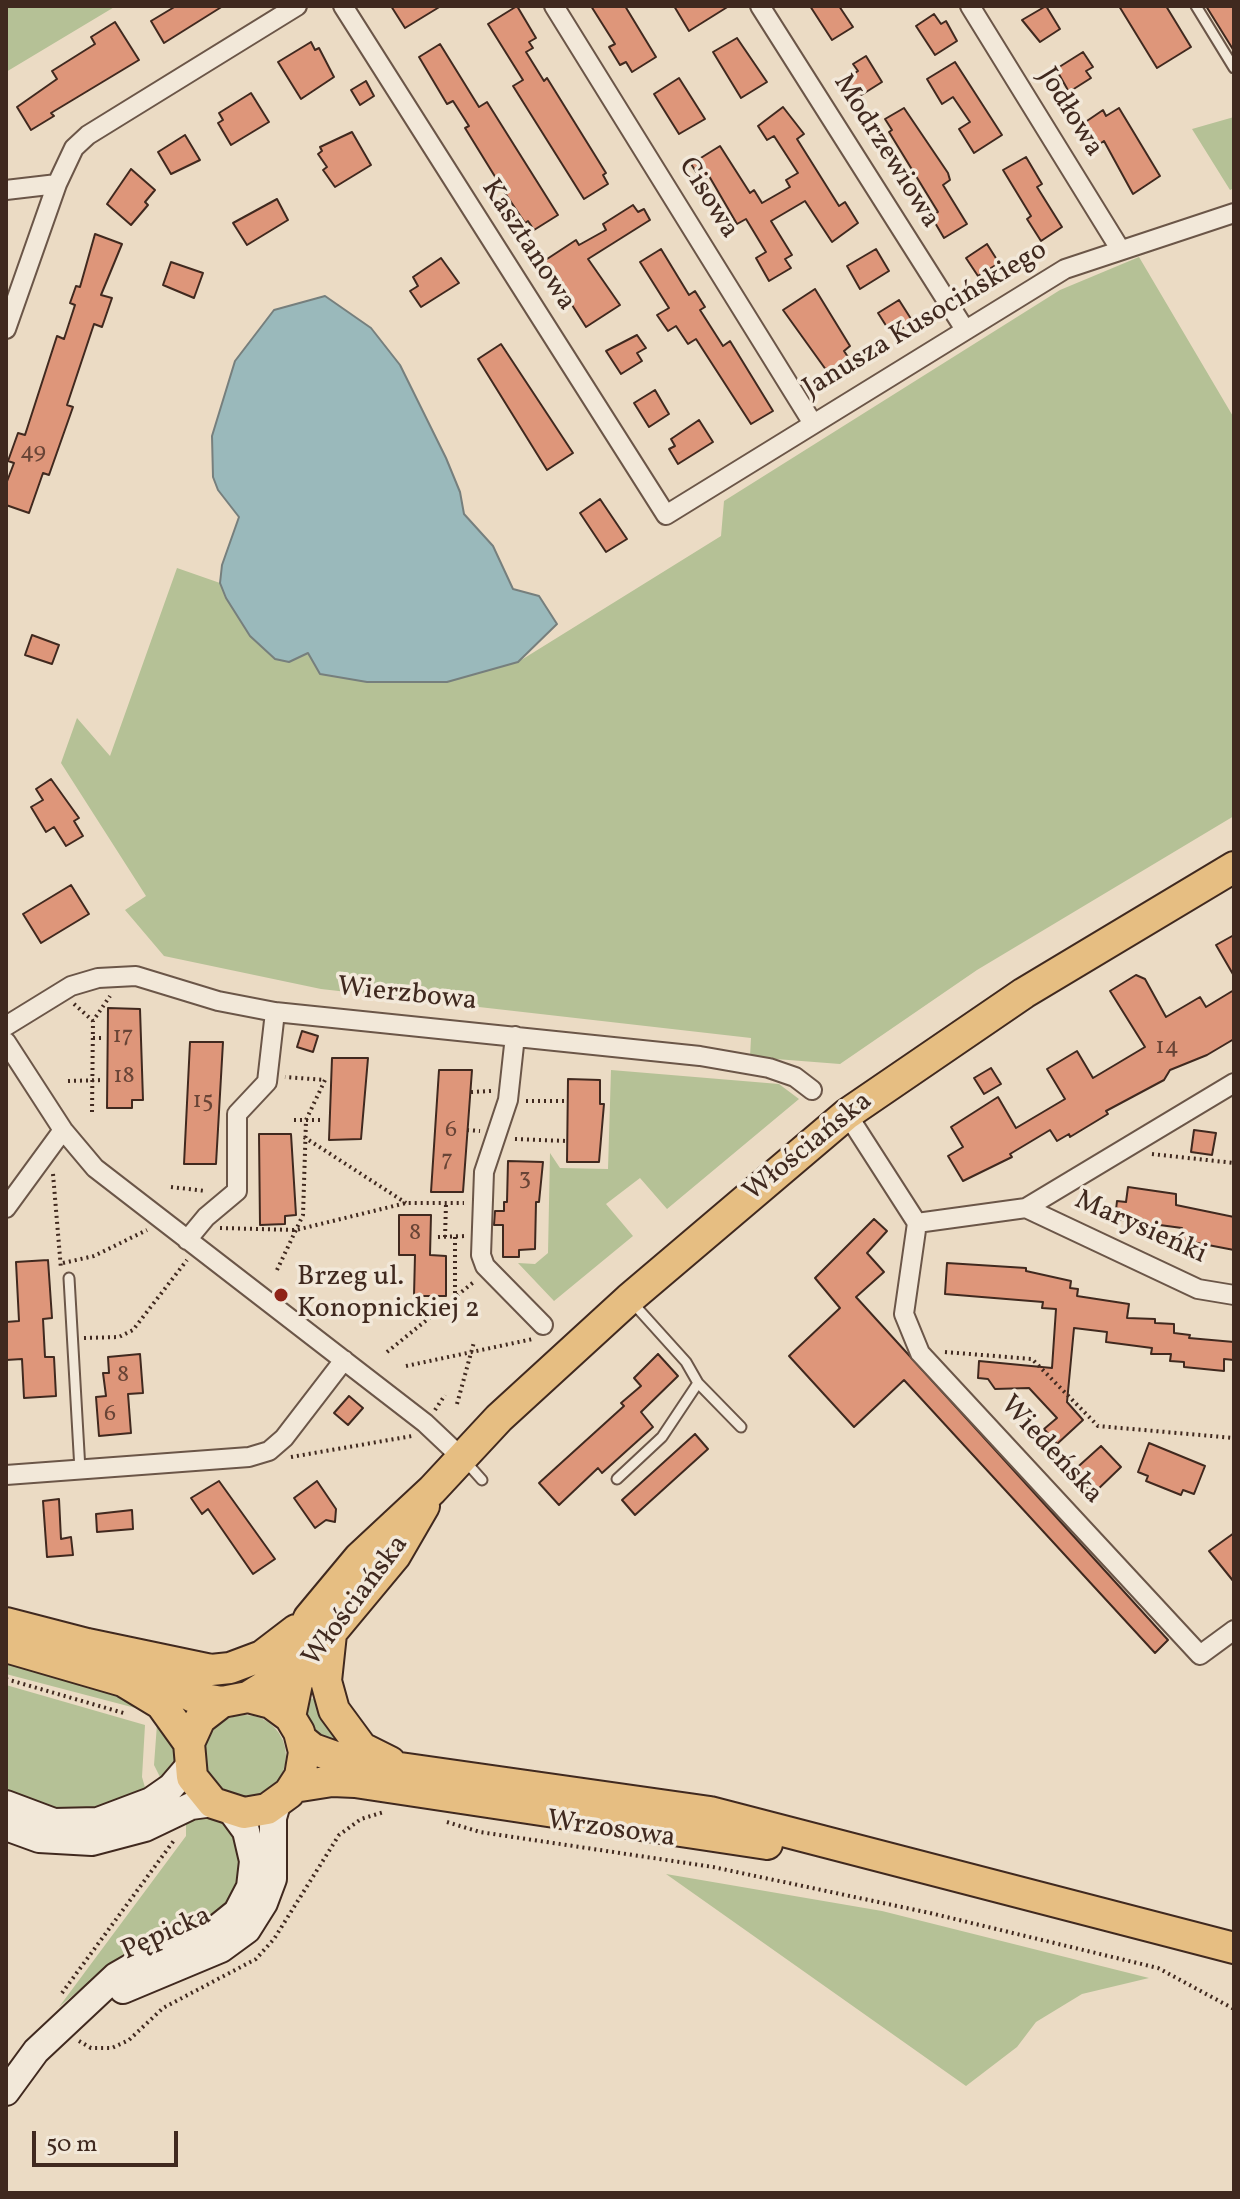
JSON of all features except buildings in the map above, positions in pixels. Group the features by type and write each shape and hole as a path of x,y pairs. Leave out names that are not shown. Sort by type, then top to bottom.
{"main road":[{"name":"Włościańska","path":"235,1700 278,1673 295,1649 320,1624 395,1556 432,1490 461,1457 629,1299 847,1114 1024,993 1234,867"},
{"path":"6,1623 184,1666 230,1668 262,1656 320,1624 334,1710 362,1748 403,1767"},
{"name":"Włościańska","path":"296,1728 297,1683 311,1657 320,1624"},
{"path":"87,1644 146,1669 193,1697 271,1703 313,1749 344,1760 710,1812 782,1828 873,1857 1234,1948"},
{"path":"6,1647 123,1681 161,1704 175,1719 189,1754 197,1787 223,1807 255,1812 286,1795 332,1781 873,1857"},
{"path":"189,1754 200,1719 235,1700"},
{"path":"286,1795 303,1764 296,1728"}],"street":[{"path":"6,329 57,184 74,148 88,135 297,6"},
{"name":"Kasztanowa","path":"343,6 666,515"},
{"name":"Cisowa","path":"554,6 812,422"},
{"name":"Modrzewiowa","path":"760,6 964,328"},
{"name":"Jodłowa","path":"970,6 1120,249"},
{"path":"6,190 57,184"},
{"name":"Janusza Kusocińskiego","path":"666,515 964,328 1065,269 1234,213"},
{"name":"Wierzbowa","path":"6,1026 71,986 98,978 136,976 218,1001 275,1012 686,1054 759,1066 795,1077 812,1090"},
{"path":"188,1248 206,1217 235,1195 237,1114 267,1082 275,1012"},
{"path":"515,1036 508,1100 484,1172 480,1236 485,1266 541,1331"},
{"path":"6,1042 63,1130 95,1168 188,1248 344,1360 425,1423 461,1457"},
{"path":"847,1114 917,1223 1026,1208 1234,1083"},
{"path":"6,1208 63,1130"},
{"name":"Marysieńki","path":"1026,1208 1198,1289 1234,1295"},
{"name":"Wiedeńska","path":"917,1223 904,1314 919,1350 1200,1655 1234,1630"},
{"path":"6,1475 249,1457 269,1451 284,1438 344,1360"},
{"path":"6,1804 54,1822 98,1821 151,1801 171,1787 189,1754"},
{"name":"Pępicka","path":"69,2014 142,1980 221,1949 247,1930 264,1903 273,1879 273,1818 286,1795"},
{"path":"6,1827 58,1843 92,1842 145,1828 191,1806 223,1807"},
{"name":"Pępicka","path":"6,2092 36,2051 69,2014 116,1976 149,1957 211,1933 237,1912 250,1887 253,1861 246,1831 223,1807"}],"lane":[{"path":"1196,6 1234,68"},
{"path":"69,1278 80,1470"},
{"path":"629,1299 686,1362 698,1383 741,1427"},
{"path":"617,1479 662,1437 698,1383"},
{"path":"461,1457 482,1480"}],"path":[{"path":"92,1112 93,1021 115,989"},
{"path":"71,1001 93,1021"},
{"path":"93,1038 104,1038"},
{"path":"268,1076 325,1080 306,1120 303,1137 303,1215 277,1270"},
{"path":"68,1081 104,1080"},
{"path":"508,1100 568,1101"},
{"path":"294,1120 320,1120"},
{"path":"303,1137 406,1203"},
{"path":"497,1138 567,1141"},
{"path":"1121,1150 1234,1163"},
{"path":"53,1169 62,1276 69,1278"},
{"path":"171,1187 235,1195"},
{"path":"220,1228 296,1230 406,1203 483,1202"},
{"path":"445,1237 446,1204"},
{"path":"61,1264 94,1256 151,1228"},
{"path":"438,1237 480,1236"},
{"path":"455,1237 455,1296"},
{"path":"73,1339 119,1337 133,1330 188,1248"},
{"path":"387,1352 482,1276 485,1266"},
{"path":"406,1366 541,1331"},
{"path":"457,1404 474,1342"},
{"path":"919,1350 1032,1359 1098,1426 1234,1438"},
{"path":"432,1415 445,1395"},
{"path":"269,1451 278,1460 414,1435"},
{"path":"6,1679 138,1717"},
{"path":"179,1832 69,2014 91,2048 112,2048 129,2040 163,2008 256,1959 274,1939 339,1835 361,1819 395,1811"},
{"name":"Wrzosowa","path":"436,1819 480,1832 713,1867 944,1917 1158,1968 1234,2009"}],"green space":[{"path":"6,6 116,6 6,72"},
{"path":"1234,117 1234,188 1230,190 1192,129"},
{"path":"1139,257 1234,418 1234,816 977,970 840,1064 750,1057 751,1038 321,989 164,956 125,910 146,896 61,763 77,718 110,756 177,568 220,583 250,636 275,659 289,662 308,652 447,682 518,662 721,536 724,501 1060,290"},
{"path":"611,1070 779,1084 799,1099 667,1209 640,1178 606,1204 633,1236 554,1301 518,1263 535,1264 548,1253 550,1153 560,1168 608,1169"},
{"path":"6,1654 90,1675 143,1710 6,1674"},
{"path":"6,1685 145,1725 142,1777 146,1791 100,1810 65,1812 36,1807 6,1793"},
{"path":"302,1698 319,1699 350,1749 308,1731"},
{"path":"245,1715 261,1718 274,1727 283,1740 286,1756 283,1772 274,1785 261,1794 245,1797 229,1794 216,1785 207,1772 204,1756 207,1740 216,1727 229,1718"},
{"path":"157,1724 177,1745 175,1760 162,1781 154,1765"},
{"path":"199,1813 229,1824 238,1835 242,1888 213,1919 100,1973 59,2007 186,1836 186,1818"},
{"path":"666,1874 882,1911 1149,1978 1082,1994 1036,2022 1017,2047 966,2086"}],"water":[{"path":"325,296 371,328 400,365 446,458 460,492 464,514 493,546 513,589 539,596 557,624 518,662 447,682 367,682 320,674 308,653 289,662 275,659 250,636 226,598 220,583 222,565 239,517 218,490 213,477 212,436 235,361 274,310"}],"place":[{"name":"Brzeg ul. Konopnickiej 2","path":"281,1295"}]}
